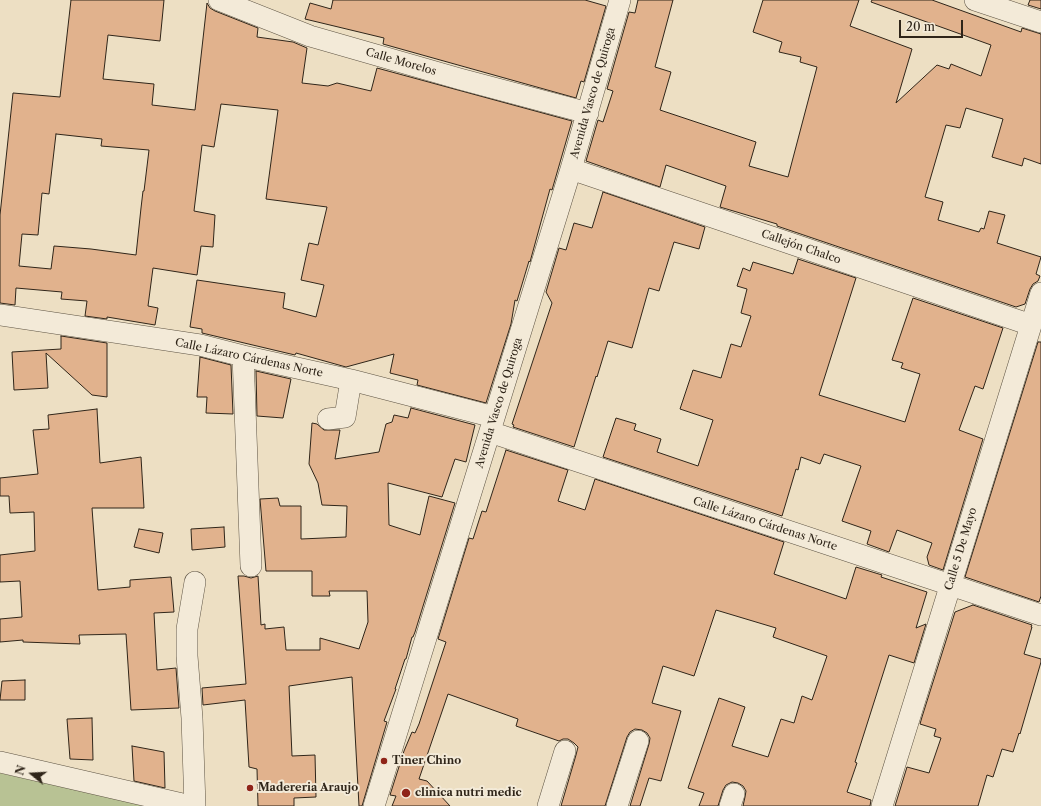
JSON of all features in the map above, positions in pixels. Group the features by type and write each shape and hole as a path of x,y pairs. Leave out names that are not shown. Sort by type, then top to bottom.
{"street":[{"name":"Calle Morelos","path":"219,0 310,36 460,79 588,113"},
{"name":"Avenida Vasco de Quiroga","path":"374,806 571,169 620,0"},
{"path":"975,0 1041,22"},
{"name":"Callejón Chalco","path":"571,169 1031,325"},
{"name":"Calle 5 De Mayo","path":"882,806 1041,293"},
{"name":"Calle Lázaro Cárdenas Norte","path":"0,315 200,345 352,380 492,425 950,586 1041,615"},
{"path":"243,356 251,566"},
{"path":"328,419 345,417 352,380"},
{"path":"195,582 187,628 187,656 192,718 195,806"},
{"path":"617,806 638,741"},
{"path":"548,806 565,751"},
{"path":"0,762 191,806"}],"green space":[{"path":"0,773 148,806 0,806"}],"building":[{"path":"71,0 164,0 160,41 108,35 103,79 154,84 152,105 195,110 207,3 210,8 215,11 258,28 257,37 293,42 307,48 302,83 328,86 337,83 371,91 377,68 572,121 552,190 550,189 530,262 529,261 517,301 515,300 511,324 486,403 417,385 418,380 390,373 394,354 346,367 296,353 295,355 202,333 202,329 190,327 197,280 285,293 283,308 316,317 324,285 301,280 309,243 318,245 327,207 266,199 278,110 221,104 214,147 202,145 194,211 215,215 213,247 201,246 197,275 153,268 148,306 158,308 155,325 107,317 107,319 85,316 87,301 61,299 62,292 16,288 15,305 0,303 0,215 13,93 60,97","holes":["56,134 102,139 101,146 149,150 136,255 54,246 51,269 19,266 22,234 38,235 42,193 49,194"]},
{"path":"333,0 585,0 606,6 584,82 581,81 576,98 383,44 384,38 305,19 310,3 331,9"},
{"path":"638,0 673,0 655,67 671,72 660,110 756,142 749,166 788,177 817,67 800,62 801,57 779,52 782,42 753,32 763,0 859,0 850,26 912,49 896,103 937,65 949,69 951,64 981,76 991,45 871,2 872,0 932,0 1021,32 1022,28 1041,34 1041,164 1024,158 1022,166 992,157 1003,119 966,108 960,128 946,125 925,197 943,202 938,220 979,232 981,228 984,229 989,211 1005,215 997,243 1041,257 1036,274 1040,276 1038,281 1033,284 1030,289 1025,304 1016,307 777,226 777,224 720,207 726,186 666,165 660,187 586,161 598,120 603,122 613,91 607,89 629,12 635,13"},
{"path":"1030,0 1041,0 1041,9 1028,5"},
{"path":"603,192 705,227 699,249 674,242 659,291 649,288 632,348 608,341 574,447 513,427 514,425 512,424 552,303 546,292 559,248 566,250 574,223 592,228"},
{"path":"798,259 856,278 819,395 905,422 920,374 901,368 903,363 892,360 913,298 1003,328 983,389 975,386 959,430 983,439 943,570 929,565 927,557 932,543 897,530 889,552 867,544 871,531 842,521 861,466 824,454 820,464 801,457 782,516 603,457 616,418 636,424 634,430 661,439 657,452 698,466 713,420 680,409 693,370 721,378 731,344 741,347 751,316 741,313 747,289 737,286 743,268 750,271 753,262 793,274"},
{"path":"61,336 107,343 107,397 92,395 46,353 48,388 14,390 12,352 61,349"},
{"path":"1038,342 1041,342 1041,596 1039,602 965,577"},
{"path":"200,357 231,365 233,414 206,413 207,397 197,397"},
{"path":"256,371 291,379 283,418 257,416"},
{"path":"411,408 475,425 466,462 455,459 442,497 388,483 389,525 420,535 429,496 455,503 415,632 384,721 387,722 362,806 359,806 352,677 289,686 292,756 315,755 316,797 294,798 294,806 258,806 257,769 249,767 245,700 203,705 202,688 246,684 238,576 251,578 258,576 261,625 265,624 265,629 284,627 286,650 320,650 320,638 359,649 368,622 367,591 329,591 330,596 312,596 312,571 266,571 260,499 278,498 280,506 301,506 301,539 346,537 347,506 322,505 318,483 309,464 312,423 317,424 324,430 340,430 335,459 379,452 386,424 392,422 394,415 408,418"},
{"path":"97,409 100,463 141,457 144,508 92,508 98,590 130,587 130,580 171,577 174,612 154,613 157,670 176,668 179,708 131,710 126,634 79,635 80,644 23,642 23,640 0,642 0,619 22,617 20,581 0,582 0,555 35,551 34,512 10,513 9,496 0,496 0,478 38,474 33,430 49,429 48,415"},
{"path":"506,450 568,470 558,501 585,510 595,479 784,542 774,574 846,599 856,567 927,592 916,628 926,624 914,663 889,655 847,792 871,800 870,806 743,806 746,791 743,786 732,782 726,785 723,790 718,806 699,806 704,793 688,788 719,698 745,707 732,746 768,757 781,719 794,723 802,696 812,700 827,656 773,637 776,628 716,610 694,676 663,666 652,703 681,711 661,781 649,778 640,806 630,806 650,738 647,733 642,730 635,729 630,732 627,737 605,806 561,806 578,747 574,743 568,739 559,741 516,726 518,719 448,694 419,779 427,781 450,806 392,806 396,796 390,795 404,751 412,732 415,733 419,724 446,642 438,639 469,538 473,539 482,511 486,512"},
{"path":"224,527 225,547 192,550 191,529"},
{"path":"139,529 163,533 159,553 134,547"},
{"path":"973,605 1032,625 1024,654 1041,659 1041,662 1020,734 1019,733 1013,752 1002,749 993,777 987,775 978,806 895,806 907,767 929,773 941,738 934,736 936,729 920,724 955,612"},
{"path":"25,680 25,700 0,700 2,681"},
{"path":"92,718 93,760 70,759 67,719"},
{"path":"132,746 164,752 165,788 134,781"}],"place":[{"name":"Tiner Chino","path":"384,761"},
{"name":"Madereria Araujo","path":"250,788"},
{"name":"clinica nutri medic","path":"406,793"}]}
